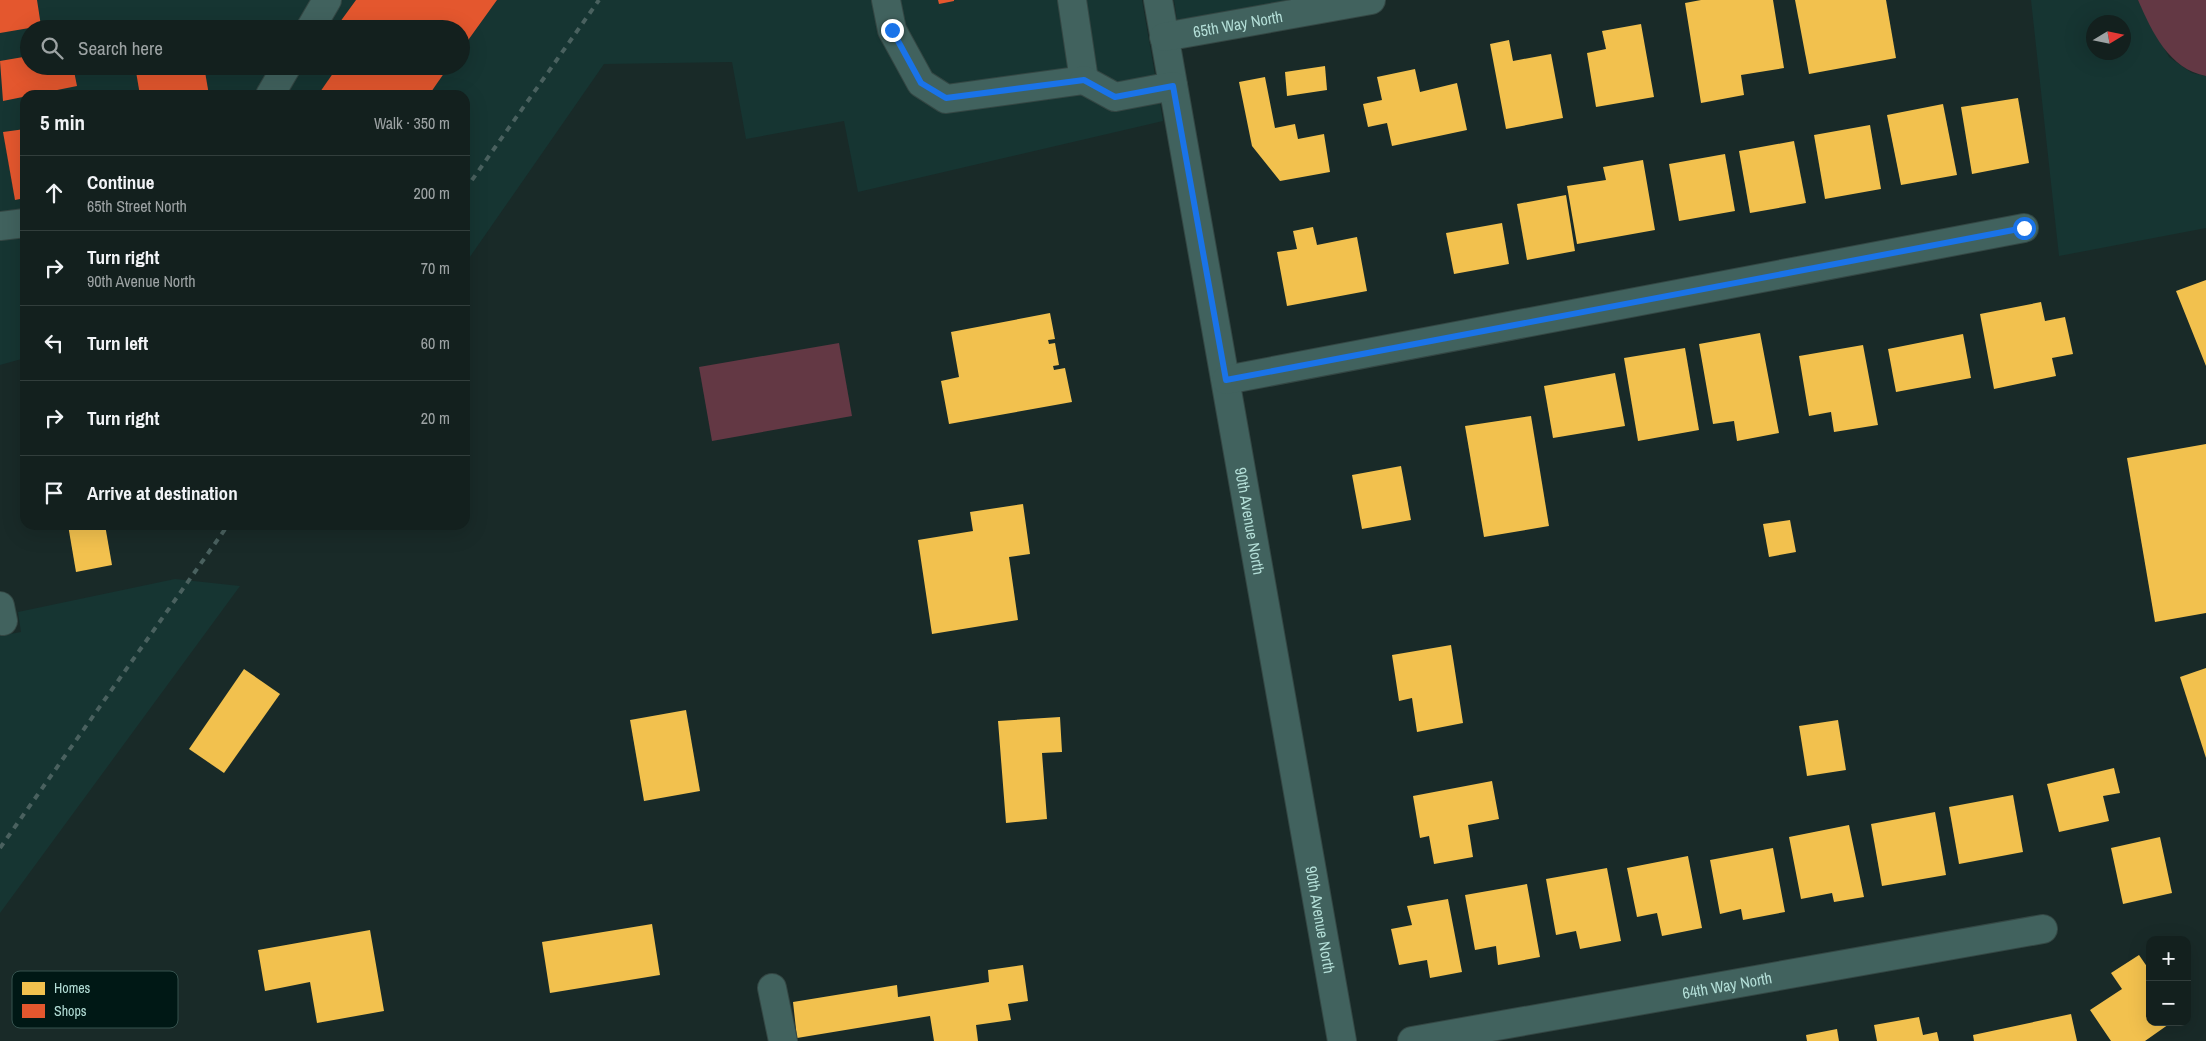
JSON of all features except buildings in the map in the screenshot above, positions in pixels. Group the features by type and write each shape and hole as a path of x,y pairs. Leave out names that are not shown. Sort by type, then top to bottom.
{"street":[{"path":"315,20 327,0"},
{"path":"886,0 892,30 921,83 946,98 1084,80 1115,97 1173,86"},
{"path":"1072,0 1084,80"},
{"name":"90th Avenue North","path":"1158,0 1342,1041"},
{"name":"65th Way North","path":"1164,37 1372,0"},
{"path":"273,90 282,75"},
{"path":"0,226 20,224"},
{"path":"1226,380 2024,228"},
{"name":"64th Way North","path":"1412,1041 2043,929"},
{"path":"772,988 782,1041"}],"shaded area":[{"path":"0,0 1142,0 1163,121 858,192 844,121 746,139 732,62 604,64 470,257 470,90 20,90 20,359 0,365"},
{"path":"1174,0 1290,0 1177,20"},
{"path":"2031,0 2138,0 2169,57 2192,73 2206,76 2206,228 2059,256"},
{"path":"2138,0 2206,0 2206,76 2182,66 2163,47 2149,24"},
{"path":"839,343 852,416 712,441 699,367"},
{"path":"175,579 240,586 0,913 0,636 21,632 18,612"}],"railway":[{"path":"470,183 599,0"},
{"path":"0,848 224,530"}],"route":[{"path":"892,30 921,83 946,98 1084,80 1115,97 1173,86 1226,380 2024,228"}]}
